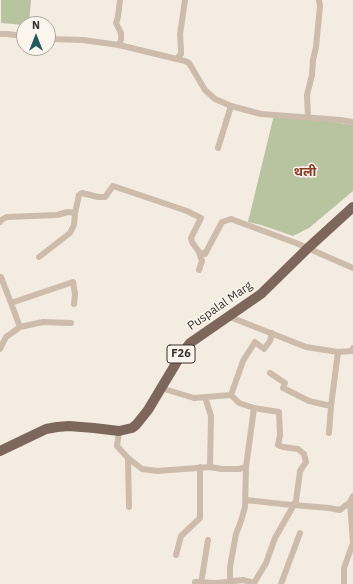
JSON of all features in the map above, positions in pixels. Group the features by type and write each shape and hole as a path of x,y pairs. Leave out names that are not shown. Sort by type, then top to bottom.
{"main road":[{"name":"Puspalal Marg","path":"0,451 46,429 57,427 69,426 119,431 132,428 148,410 181,355 190,343 230,317 261,294 353,207"}],"street":[{"path":"119,45 121,33 116,23 120,0"},
{"path":"177,58 181,54 180,34 185,0"},
{"path":"308,117 307,95 312,75 316,47 320,6 319,0"},
{"path":"0,34 16,35"},
{"path":"56,39 83,40 119,45 177,58 189,63 199,82 210,95 215,99 231,106 261,114 353,122"},
{"path":"218,148 231,106"},
{"path":"39,257 70,233 74,225 79,196 82,192 98,198 105,198 113,186 187,211 201,218 191,238 202,261 199,270"},
{"path":"0,222 0,220 7,217 57,215 68,212 75,213"},
{"path":"199,252 205,254 222,222 231,219 308,248 353,268"},
{"path":"0,278 20,327"},
{"path":"11,303 73,282 75,294 74,304"},
{"path":"230,317 306,347 338,352 353,350"},
{"path":"0,349 6,336 20,327 43,322 71,322"},
{"path":"231,394 243,361 255,342 264,349 270,341 272,333"},
{"path":"329,433 338,352"},
{"path":"270,373 285,383 283,388 309,401 331,406"},
{"path":"161,388 194,398 231,394"},
{"path":"208,540 199,583 217,583 243,580 255,584 266,563 275,538 296,501 300,472 306,462 304,454 298,450 278,445 280,435 279,412 254,408 239,402 231,394"},
{"path":"206,400 211,416 210,467"},
{"path":"230,581 230,567 236,534 246,500 246,467 254,408"},
{"path":"119,431 117,446 142,470 157,471 210,467 239,469 246,467"},
{"path":"128,458 129,507"},
{"path":"176,555 181,536 200,518 200,468"},
{"path":"246,500 325,507 340,510 351,499"},
{"path":"344,584 344,568 353,543 351,499"},
{"path":"281,584 300,533"}],"green space":[{"path":"1,0 31,0 30,16 16,16 16,24 1,23"},
{"path":"274,115 353,125 353,191 309,228 293,236 248,222"}],"district":[{"name":"थली","path":"305,172"}]}
